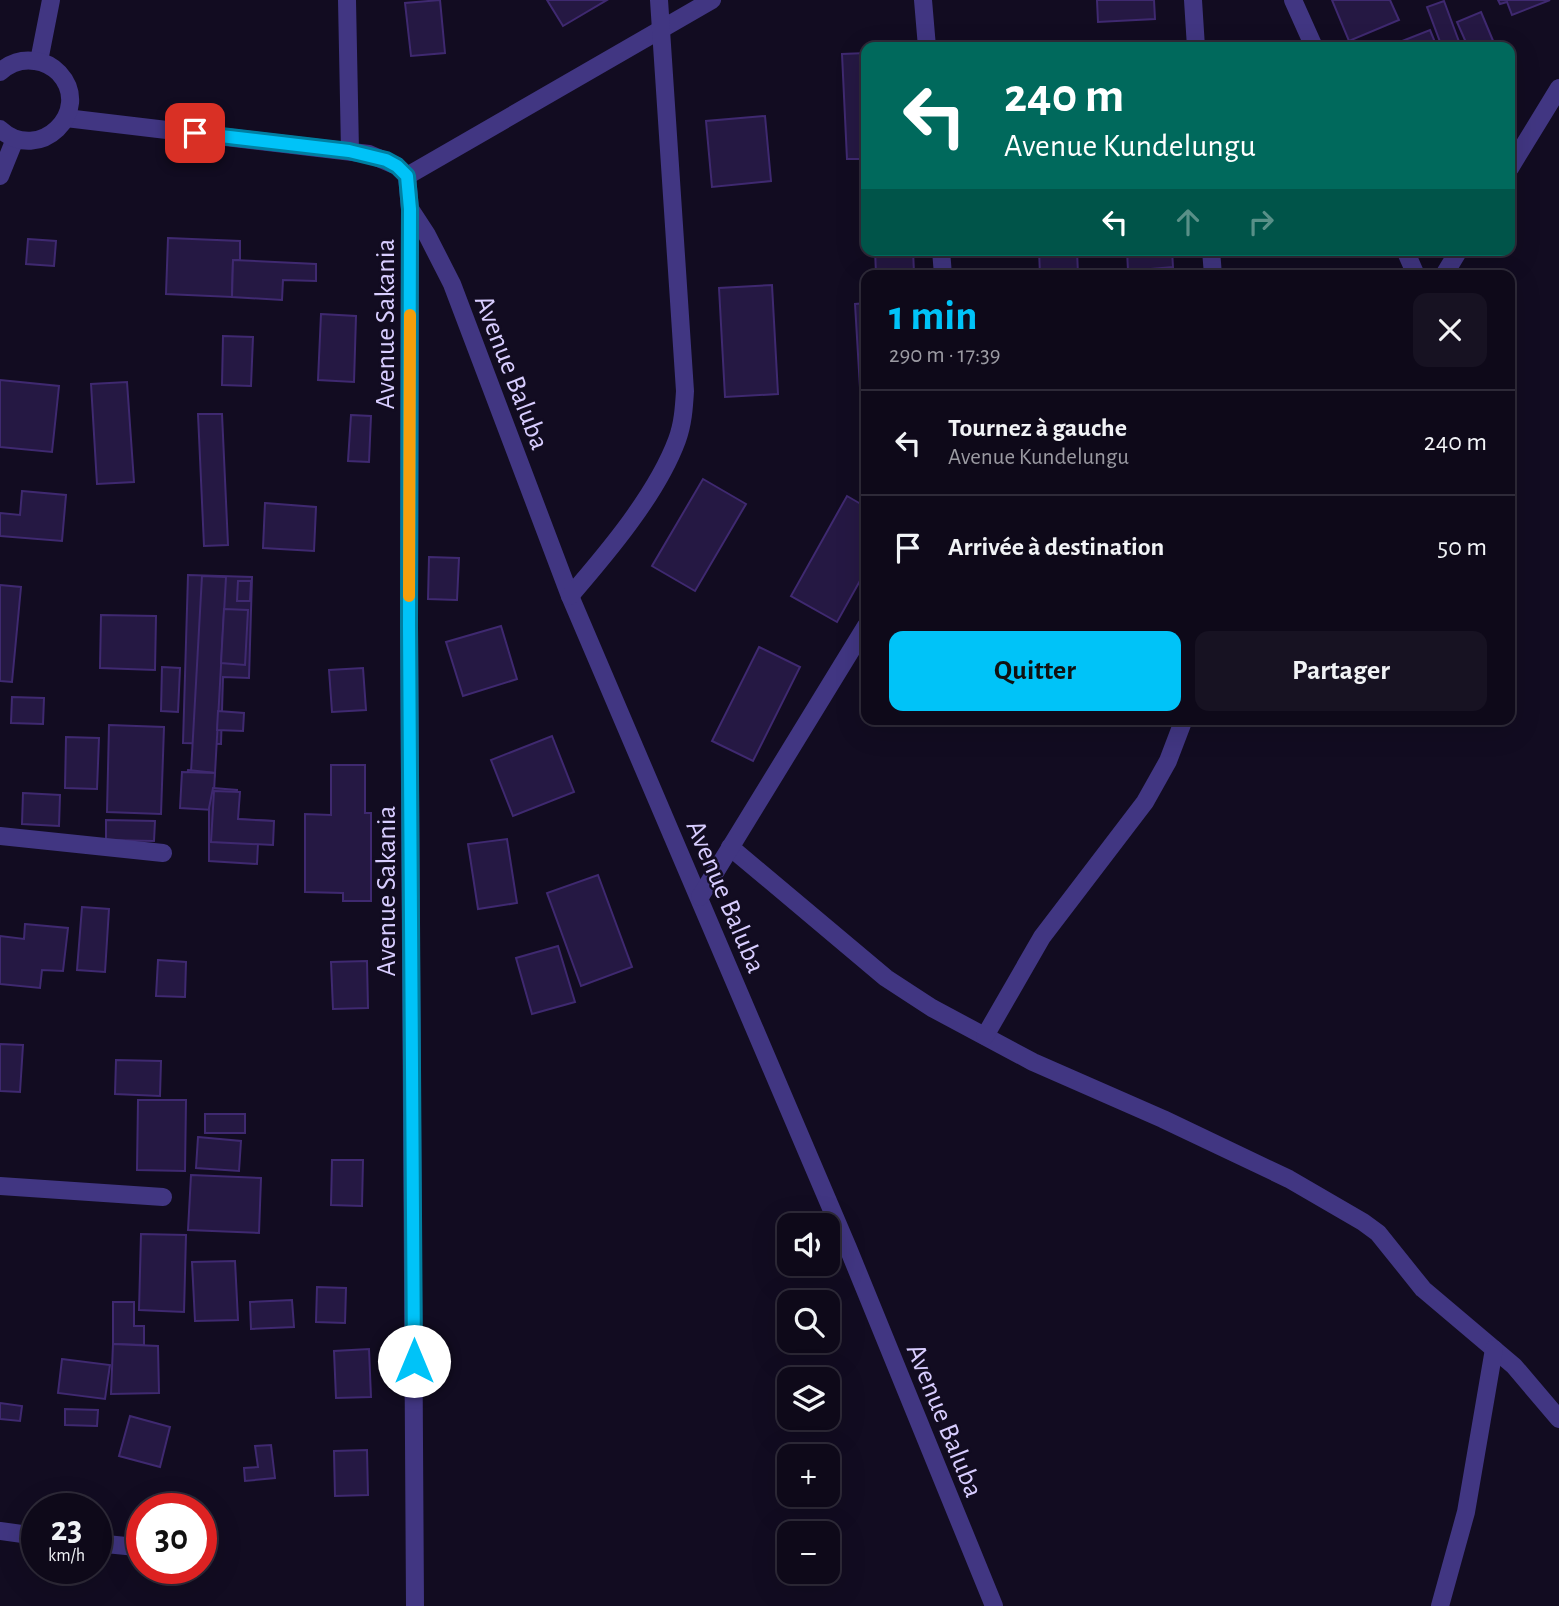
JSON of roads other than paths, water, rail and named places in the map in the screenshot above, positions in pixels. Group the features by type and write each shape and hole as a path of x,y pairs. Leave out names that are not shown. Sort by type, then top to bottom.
{"street":[{"path":"39,61 51,0"},
{"path":"347,0 349,151"},
{"path":"570,596 609,550 647,496 678,439 683,417 685,391 659,0"},
{"path":"66,118 349,151 386,160 407,176 712,0"},
{"path":"923,0 926,42"},
{"path":"1193,0 1196,42"},
{"path":"1293,0 1312,42"},
{"path":"0,72 16,62 39,61 64,79 70,98 66,118 50,136 27,142 7,134 0,176"},
{"path":"1515,159 1559,89"},
{"name":"Avenue Sakania","path":"407,176 410,209 409,639 415,1606"},
{"name":"Avenue Baluba","path":"410,209 427,235 452,284 570,596 848,1248 994,1606"},
{"path":"700,897 861,634"},
{"path":"985,1036 1042,937 1145,802 1168,761 1182,725"},
{"path":"0,836 163,853"},
{"path":"730,848 886,978 932,1008 1033,1062 1280,1174 1378,1233 1423,1289 1514,1366 1559,1419"},
{"path":"0,1186 163,1197"},
{"path":"1440,1606 1466,1512 1494,1349"},
{"path":"0,1531 21,1534"}]}
